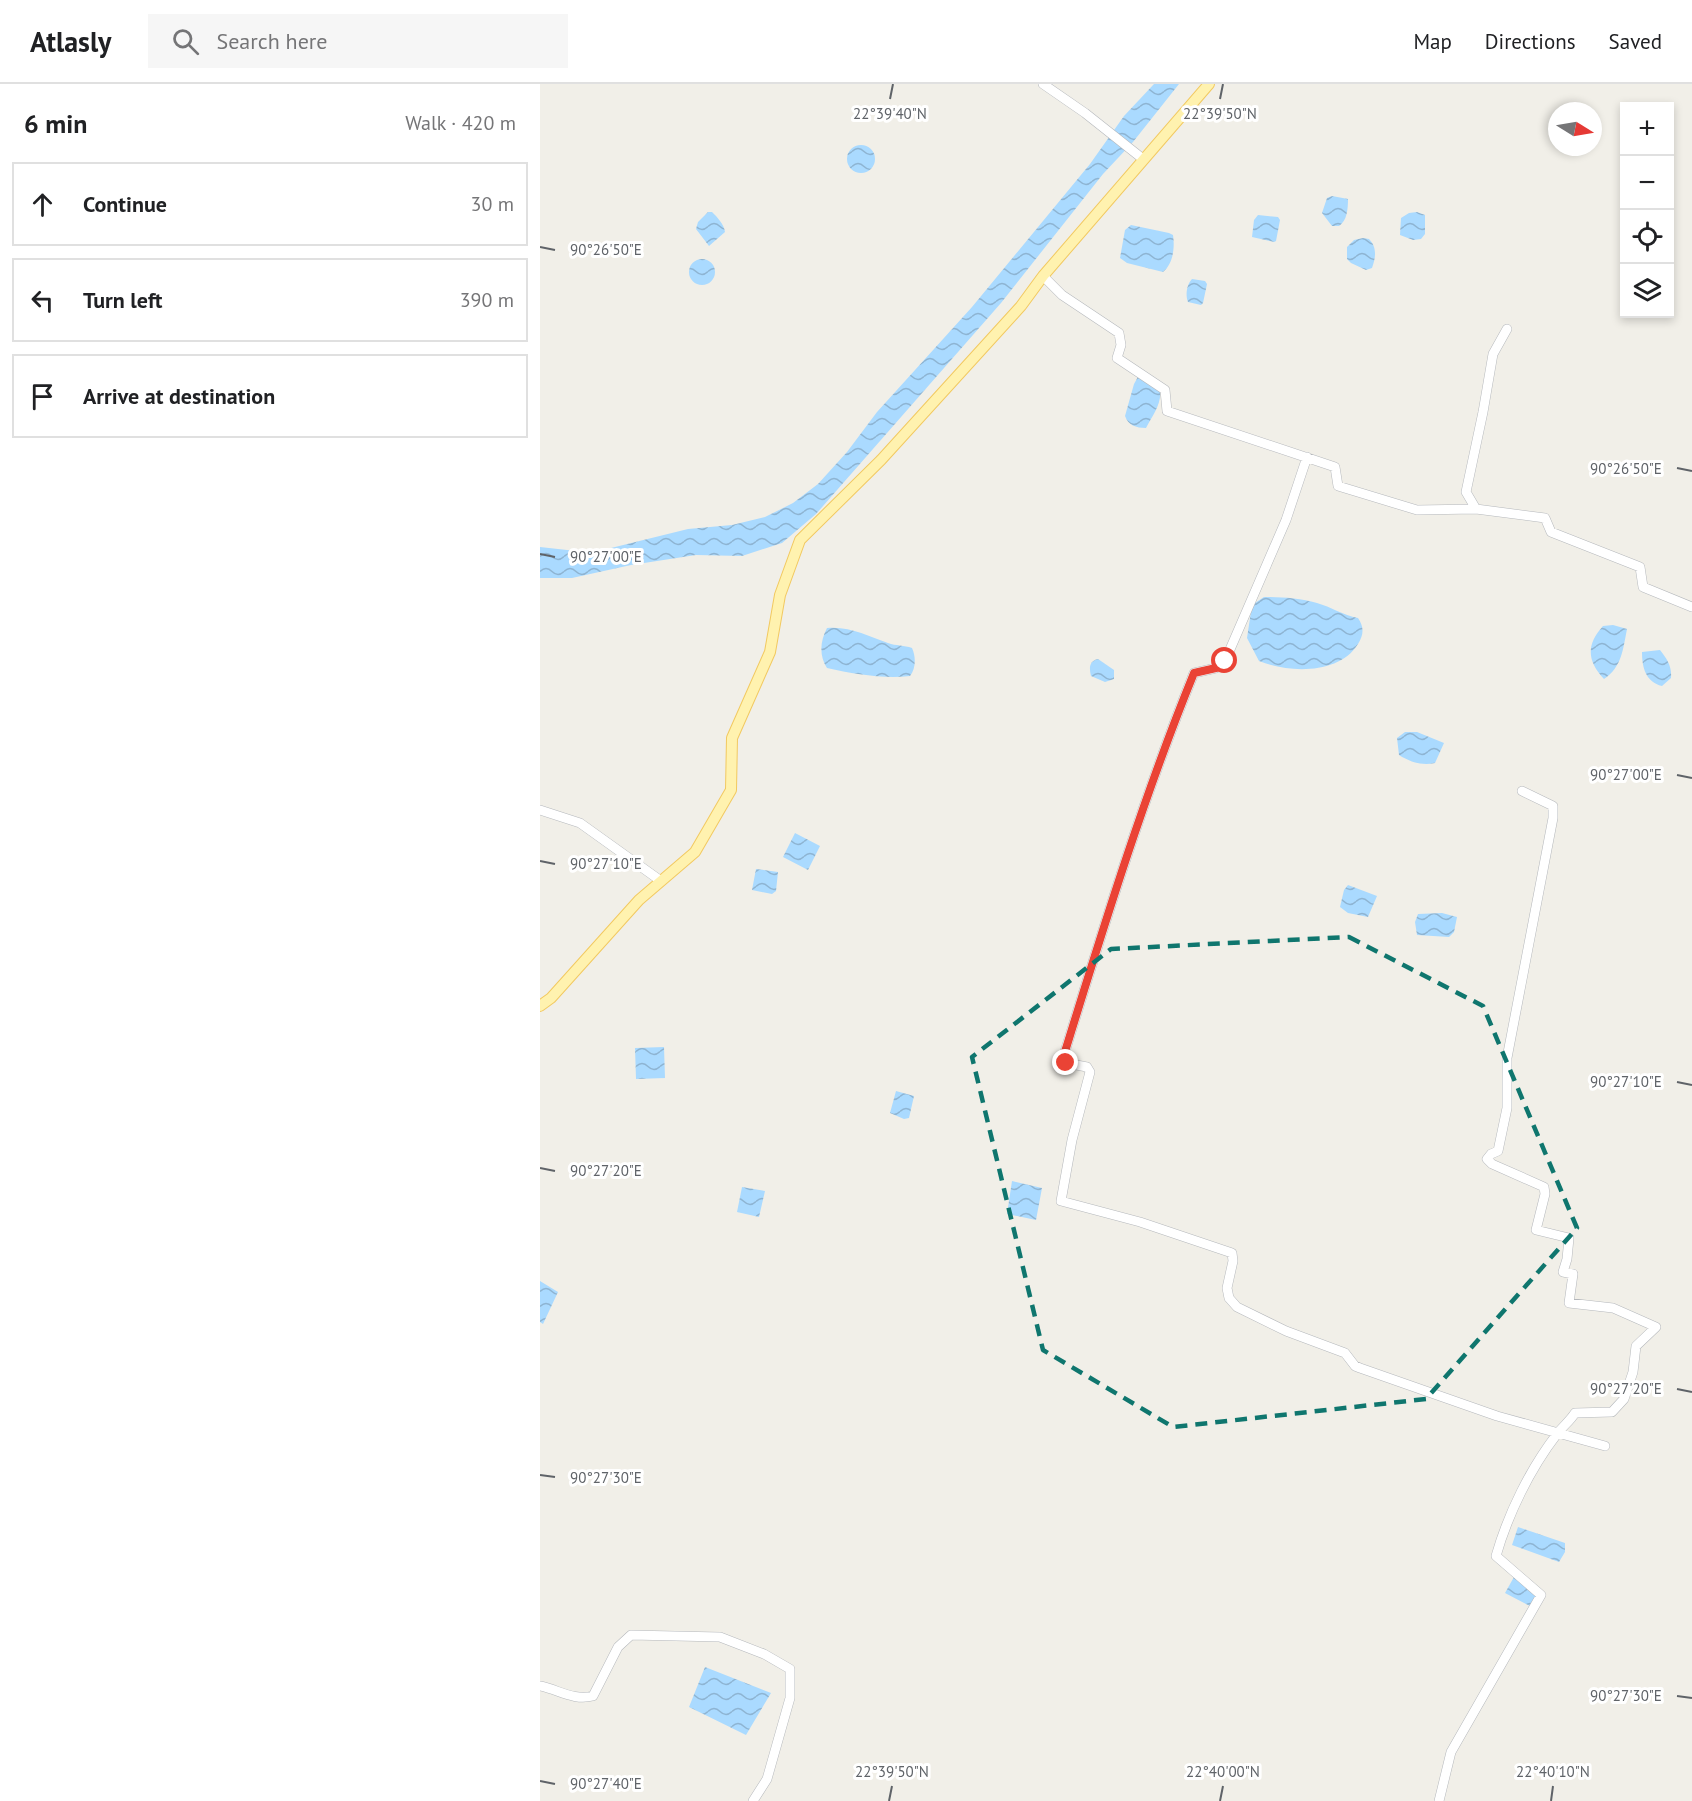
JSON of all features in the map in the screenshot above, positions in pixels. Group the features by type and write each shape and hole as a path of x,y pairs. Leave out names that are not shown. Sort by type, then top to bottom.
{"main road":[{"path":"540,1006 551,998 639,900 695,852 731,790 732,738 770,652 780,595 800,540 881,460 1021,306 1043,276 1209,84"}],"street":[{"path":"1043,84 1085,113 1143,159"},
{"path":"1043,276 1062,295 1119,333 1121,345 1117,358 1165,390 1167,411 1335,467 1338,486 1417,510 1476,509 1545,518 1551,532 1640,567 1643,587 1692,607"},
{"path":"1476,509 1466,492 1484,412 1493,354 1507,329"},
{"path":"1307,457 1286,520 1225,661 1216,668 1194,673 1176,716 1129,851 1063,1058 1066,1063 1087,1067 1090,1072 1072,1140 1060,1201 1140,1221 1232,1253 1233,1261 1227,1288 1229,1298 1237,1307 1286,1331 1345,1353 1360,1368 1497,1416 1605,1446"},
{"path":"1439,1801 1451,1752 1541,1595 1496,1556 1501,1539 1529,1478 1558,1433 1575,1413 1612,1412 1624,1399 1633,1372 1636,1346 1656,1327 1613,1308 1569,1303 1573,1274 1563,1272 1569,1238 1536,1230 1545,1194 1544,1187 1492,1164 1487,1159 1498,1151 1503,1133 1507,1108 1507,1059 1553,818 1553,807 1522,791"},
{"path":"540,810 580,823 661,881"},
{"path":"540,1686 552,1688 580,1699 593,1696 618,1647 631,1635 720,1637 764,1654 790,1669 790,1698 767,1779 753,1801"}],"highlighted area":[{"path":"1349,937 1483,1006 1577,1228 1426,1399 1173,1427 1043,1350 972,1057 1111,949"}],"water":[{"path":"1154,84 1179,84 1133,142 1103,174 1001,303 816,514 782,543 742,556 696,555 631,565 572,578 540,578 540,547 576,551 607,549 688,529 732,525 765,517 793,503 818,484 847,452 877,412 972,307 1090,164 1124,116"},
{"path":"861,145 871,149 875,159 871,169 861,173 851,169 847,159 851,149"},
{"path":"1332,196 1348,199 1345,218 1339,226 1332,226 1322,213 1327,198"},
{"path":"708,212 712,212 718,218 725,232 709,246 696,229 698,222"},
{"path":"1417,212 1425,215 1425,234 1421,239 1413,240 1400,235 1401,218 1409,213"},
{"path":"1258,215 1278,217 1280,220 1276,241 1252,237 1254,220"},
{"path":"1131,225 1173,235 1172,255 1169,265 1163,272 1127,263 1120,258 1125,230"},
{"path":"1363,238 1372,242 1375,252 1372,268 1366,270 1347,259 1347,247 1354,240"},
{"path":"702,259 711,263 715,272 711,281 702,285 693,281 689,272 693,263"},
{"path":"1192,279 1205,281 1207,284 1201,305 1188,302 1187,290"},
{"path":"1139,375 1160,390 1158,405 1146,428 1133,425 1125,416 1134,384"},
{"path":"1264,597 1311,601 1358,618 1362,631 1360,640 1349,654 1339,661 1312,669 1284,668 1259,661 1247,638 1252,605"},
{"path":"1613,625 1627,629 1618,663 1604,679 1594,666 1591,646 1603,626"},
{"path":"827,628 851,630 891,644 912,648 915,662 912,673 910,676 900,677 879,676 827,668 821,648"},
{"path":"1660,650 1671,670 1671,678 1662,686 1649,678 1642,658 1642,652"},
{"path":"1098,659 1114,670 1114,679 1105,682 1091,676 1090,665"},
{"path":"1405,732 1417,732 1444,743 1435,763 1416,763 1399,755 1397,738"},
{"path":"795,833 820,846 808,870 783,857"},
{"path":"756,869 778,872 776,891 772,894 752,890"},
{"path":"1348,885 1377,896 1368,917 1348,913 1340,907 1344,890"},
{"path":"1442,913 1457,917 1454,932 1449,937 1417,935 1415,922 1418,914"},
{"path":"664,1047 665,1078 636,1079 635,1048"},
{"path":"896,1091 914,1096 909,1118 904,1119 890,1113"},
{"path":"1012,1181 1042,1188 1036,1220 1007,1214"},
{"path":"742,1187 765,1191 759,1217 737,1212"},
{"path":"540,1281 558,1292 543,1324 540,1322"},
{"path":"1518,1527 1565,1543 1565,1552 1559,1562 1512,1545"},
{"path":"1514,1577 1541,1595 1530,1606 1505,1593"},
{"path":"705,1667 771,1693 746,1735 689,1707"}],"route":[{"path":"1066,1063 1063,1058 1081,999 1176,716 1194,673 1216,668 1225,661"}]}
